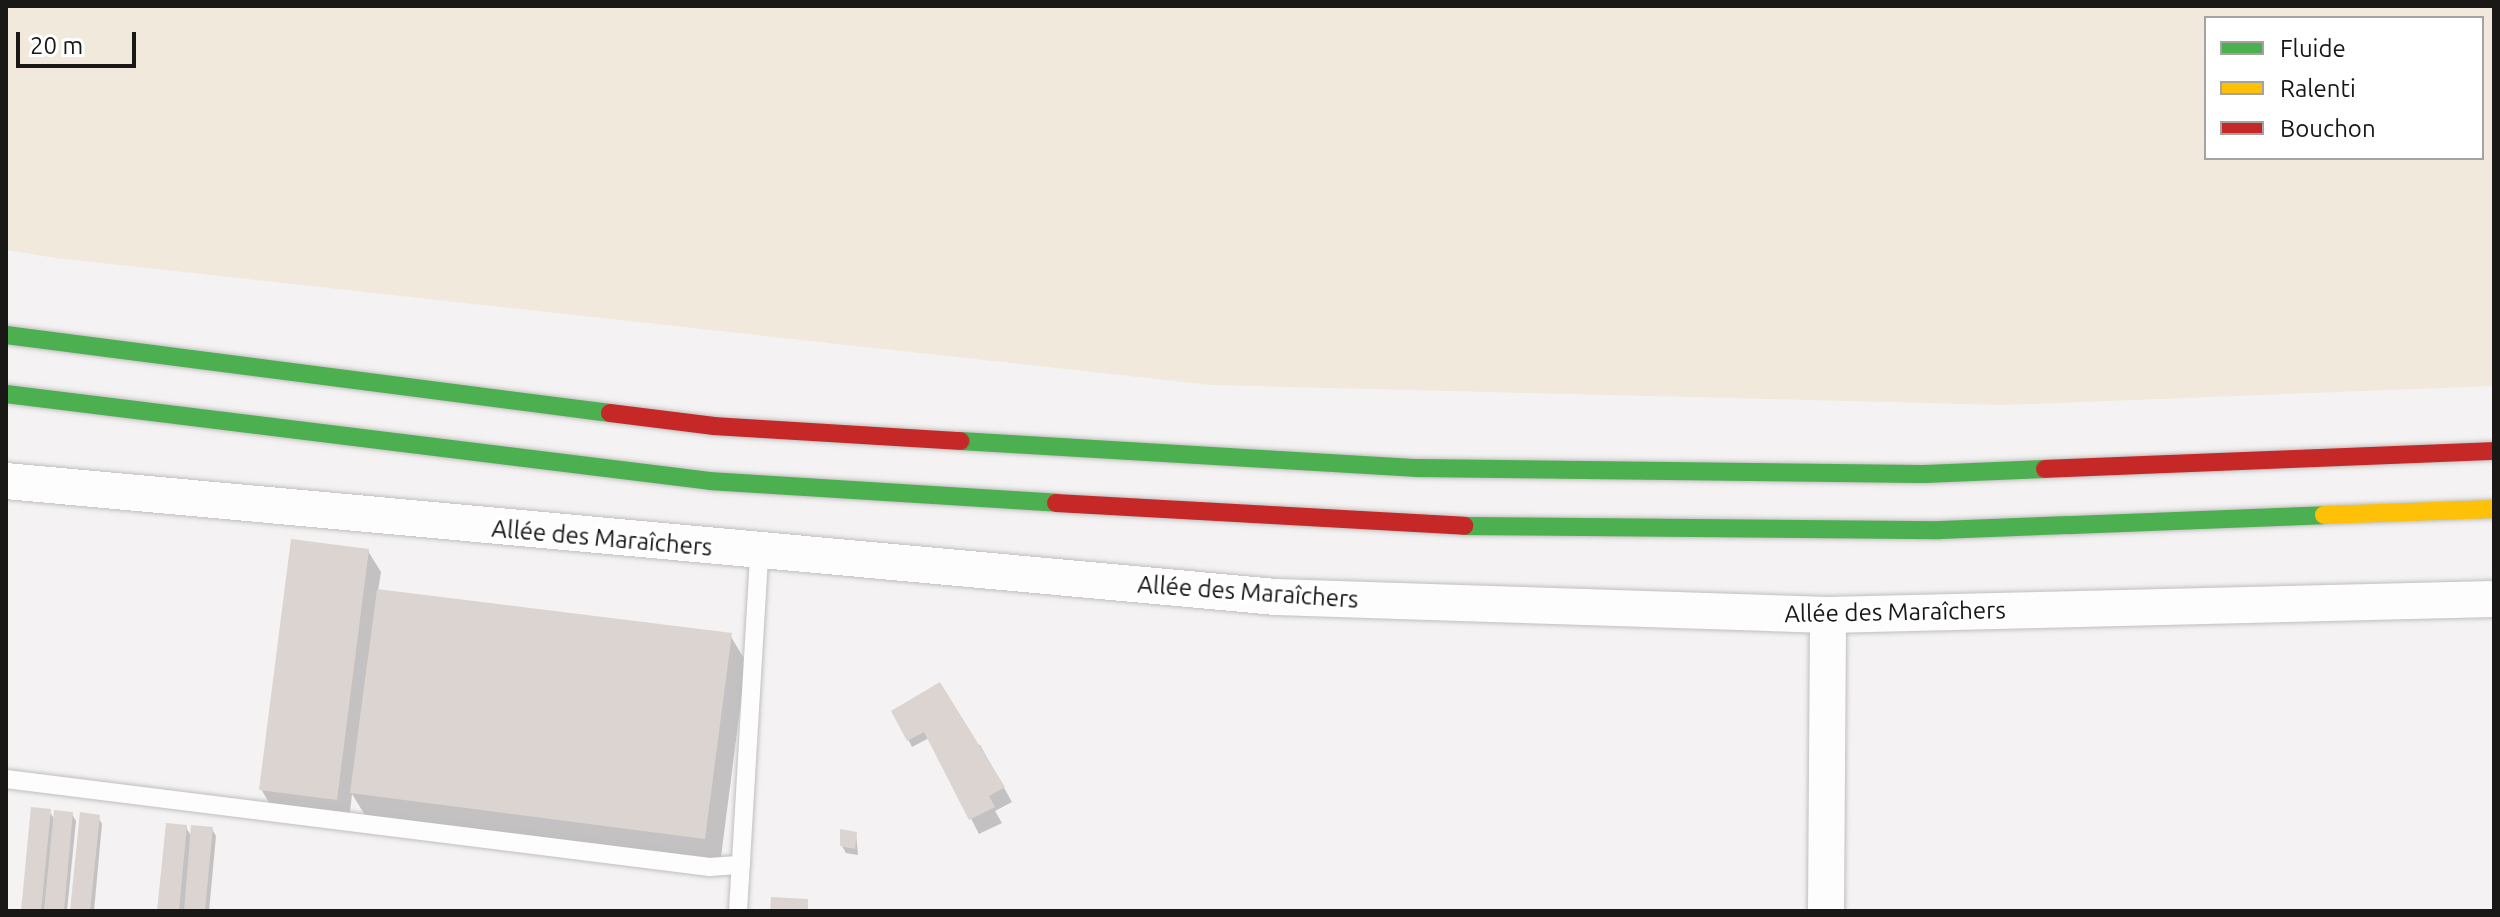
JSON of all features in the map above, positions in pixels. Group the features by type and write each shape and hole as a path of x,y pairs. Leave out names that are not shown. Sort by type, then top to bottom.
{"highway":[{"path":"6,335 714,426 1417,468 1925,474 2494,451"},
{"path":"6,394 710,481 1407,525 1940,530 2494,509"}],"street":[{"name":"Allée des Maraîchers","path":"6,481 759,553 1276,597 1828,615 2494,599"},
{"path":"1826,911 1828,615"}],"lane":[{"path":"738,911 759,553"},
{"path":"6,779 694,866 741,865"}],"shaded area":[{"path":"6,6 2494,6 2494,386 2003,405 1211,385 6,250"}],"building":[{"path":"291,539 369,549 337,800 259,790"},
{"path":"377,589 732,633 705,839 350,793"},
{"path":"940,682 1005,787 989,796 995,807 969,820 924,732 907,741 891,711"},
{"path":"31,807 51,809 41,911 21,911"},
{"path":"54,810 73,812 64,911 44,911"},
{"path":"80,812 100,815 90,911 70,911"},
{"path":"166,823 187,825 179,911 157,911"},
{"path":"191,825 213,827 205,911 184,911"},
{"path":"840,829 857,832 855,849 840,846"},
{"path":"771,897 808,899 808,911 770,911"}],"traffic: fast":[{"path":"6,335 610,413"},
{"path":"6,394 710,481 1056,503"},
{"path":"961,441 1417,468 1925,474 2045,469"},
{"path":"1464,526 1940,530 2324,515"}],"traffic: slow":[{"path":"2324,515 2494,509"}],"traffic: jam":[{"path":"610,413 714,426 961,441"},
{"path":"2045,469 2494,451"},
{"path":"1056,503 1464,526"}]}
